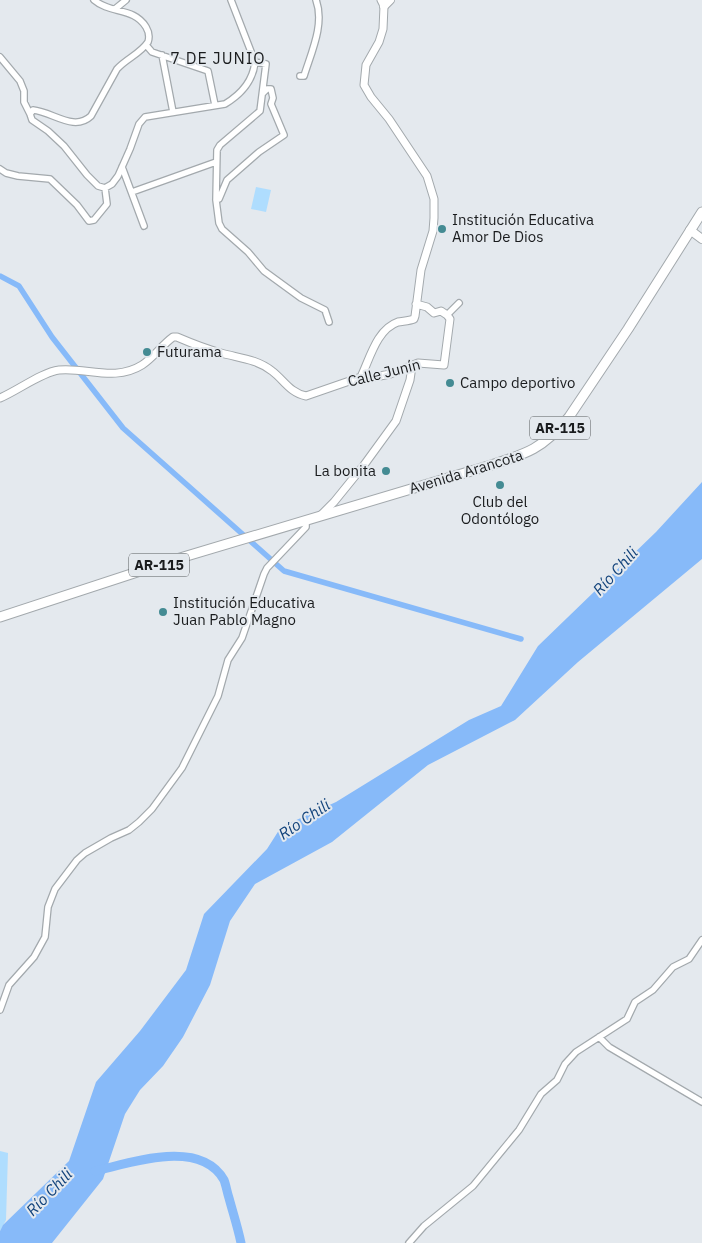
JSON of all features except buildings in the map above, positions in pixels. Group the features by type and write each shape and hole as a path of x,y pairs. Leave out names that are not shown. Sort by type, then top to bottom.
{"main road":[{"name":"Avenida Arancota","path":"319,516 516,457 540,446 569,417 628,329 702,212"},
{"path":"690,230 702,239"},
{"path":"334,502 337,507 345,509"},
{"name":"AR-115","path":"0,617 180,558 319,516"}],"street":[{"path":"30,114 33,110 69,122 78,123 86,121 91,116 117,69 138,54 146,45 150,37 144,25 137,17 100,5 94,0"},
{"path":"115,10 126,0"},
{"path":"0,57 20,81 24,91 24,102 32,120 64,146 98,186 105,188 112,184 122,167 139,124 145,117 225,104 240,94 254,69 255,62 231,0"},
{"path":"300,76 304,76 316,39 319,12 316,0"},
{"path":"362,377 383,333 398,322 414,319 421,270 433,231 434,218 434,199 430,184 389,119 370,97 364,85 366,65 379,42 383,29 385,2"},
{"path":"146,45 152,52 208,71 215,105"},
{"path":"162,55 174,112"},
{"path":"255,62 266,64 260,111 220,145 217,150 216,200 219,223 222,229 248,252 264,271 301,298 325,310 329,322"},
{"path":"216,200 219,199 227,180 259,152 284,135 271,104 273,98 271,89 267,89 263,93"},
{"path":"132,192 216,162"},
{"path":"122,167 144,226"},
{"path":"0,169 6,173 18,176 50,178 90,221 94,220 107,204 108,199 105,188"},
{"path":"416,304 427,307 434,313 441,311 447,315 459,303"},
{"name":"Calle Junín","path":"0,398 49,372 60,370 112,374 129,371 142,365 173,337 222,354 250,359 272,370 297,394 306,396 362,377 370,378 390,374 418,363 444,365 450,324 450,319 447,315"},
{"path":"319,516 334,502 396,421 410,380 412,366"},
{"path":"0,1010 9,984 34,957 45,937 48,907 55,889 77,860 85,853 129,830 139,822 152,809 182,768 218,696 228,660 242,638 267,568 306,527 306,520"},
{"path":"409,1243 424,1226 473,1186 515,1135 541,1094 557,1080 565,1064 576,1052 627,1019 635,1002 653,990 673,968 689,959 702,940"},
{"path":"599,1037 609,1047 702,1102"}],"shaded area":[{"path":"256,187 271,190 266,212 251,209"},
{"path":"0,1151 8,1153 6,1220 0,1231"}],"water":[{"name":"Río Chili","path":"702,482 702,559 578,662 515,720 428,765 332,842 255,884 230,921 210,985 183,1037 163,1066 140,1090 125,1114 103,1179 52,1243 0,1243 0,1231 3,1225 69,1161 96,1082 140,1031 186,970 204,914 267,849 281,827 336,802 469,720 501,706 538,646 656,532"}],"waterway":[{"path":"0,276 19,286 52,337 123,428 284,571 521,639"},
{"path":"95,1171 145,1159 182,1157 199,1160 213,1167 224,1180 241,1243"}],"place":[{"name":"Institución Educativa Amor De Dios","path":"442,229"},
{"name":"Futurama","path":"147,352"},
{"name":"Campo deportivo","path":"450,383"},
{"name":"La bonita","path":"386,471"},
{"name":"Club del Odontólogo","path":"500,485"},
{"name":"Institución Educativa Juan Pablo Magno","path":"163,612"}],"district":[{"name":"7 DE JUNIO","path":"218,58"}]}
